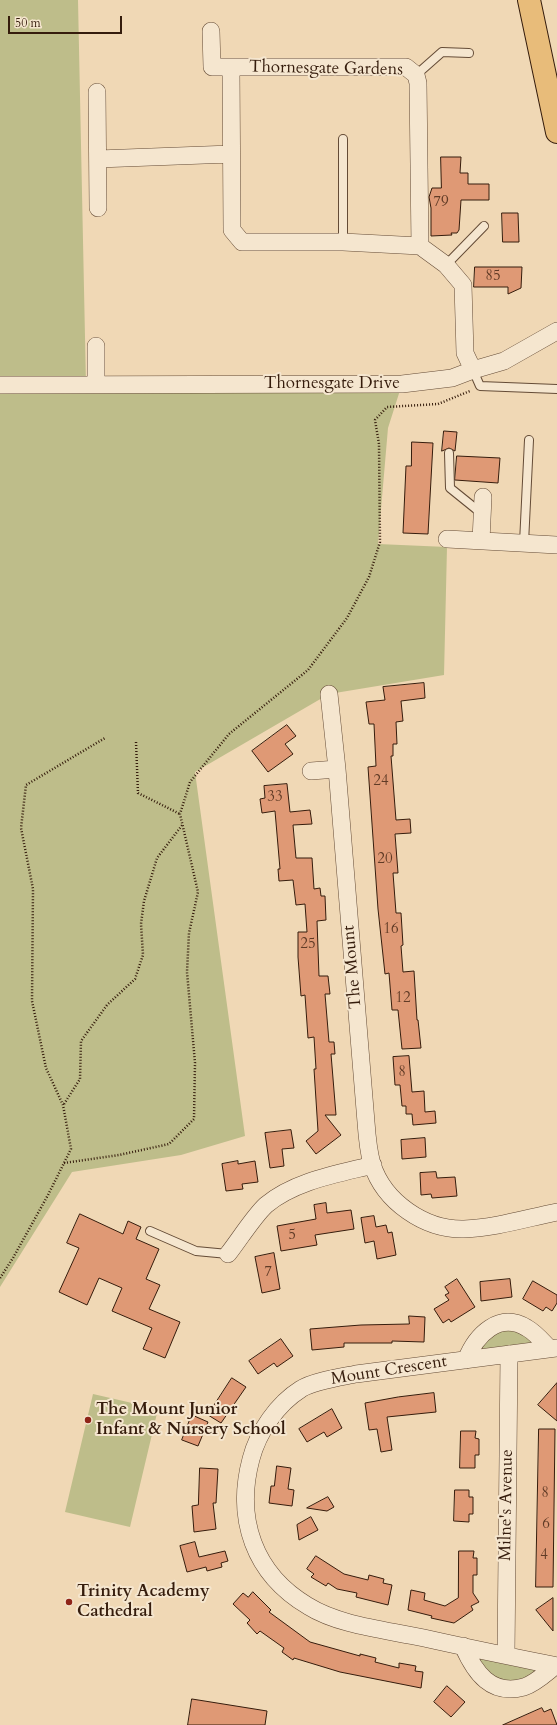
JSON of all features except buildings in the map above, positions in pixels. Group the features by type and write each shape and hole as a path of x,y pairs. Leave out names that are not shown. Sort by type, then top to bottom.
{"highway":[{"path":"530,0 557,132"}],"street":[{"name":"Thornesgate Gardens","path":"211,30 212,67 231,67 406,67 416,75 418,83 420,246 343,242 242,242 232,230 231,67"},
{"path":"97,92 98,208"},
{"path":"98,159 231,154"},
{"path":"420,246 446,265 463,285 465,353 474,370"},
{"name":"Thornesgate Drive","path":"0,385 96,386 402,384 452,378 504,361 557,331"},
{"path":"96,346 96,386"},
{"path":"481,541 483,497"},
{"path":"447,539 557,545"},
{"name":"The Mount","path":"329,694 337,769 368,1146 373,1165 380,1181 390,1196 418,1218 448,1228 464,1229 557,1212"},
{"path":"311,772 337,769"},
{"path":"228,1254 266,1206 282,1195 323,1178 373,1165"},
{"name":"Mount Crescent","path":"466,1360 476,1338 492,1326 504,1323 516,1323 527,1328 553,1348"},
{"name":"Mount Crescent","path":"553,1348 356,1374 328,1380 302,1388 278,1409 264,1429 253,1451 245,1495 246,1518 259,1559 280,1586 309,1607 348,1622 556,1666"},
{"name":"Milne's Avenue","path":"506,1656 509,1354"},
{"name":"Mount Crescent","path":"463,1646 474,1669 483,1679 500,1687 513,1688 525,1686 534,1682 556,1666"}],"lane":[{"path":"416,75 442,52 469,53"},
{"path":"343,139 343,242"},
{"path":"446,265 484,226"},
{"path":"474,370 480,386 557,389"},
{"path":"524,543 529,440"},
{"path":"449,453 450,488 482,514"},
{"path":"150,1231 196,1251 228,1254"}],"path":[{"path":"64,1163 169,1144 194,1119 195,1063 187,972 189,933 198,892 180,814 190,782 229,734 308,670 347,618 369,577 380,542 379,444 375,420 386,408 438,404 480,386"},
{"path":"0,1278 16,1252 71,1149 63,1105 46,1068 32,1001 33,888 21,828 26,785 105,738"},
{"path":"136,742 138,793 180,814"},
{"path":"63,1105 80,1079 81,1042 107,1005 135,979 143,955 141,924 144,901 157,858 183,824"}],"shaded area":[{"path":"0,0 78,0 86,385 402,384 388,428 378,544 447,547 444,675 329,694 195,772 245,1136 181,1155 72,1172 0,1287"},
{"path":"504,1323 550,1349 509,1354 470,1349"},
{"path":"93,1394 158,1409 130,1527 65,1512"},
{"path":"463,1646 555,1666 500,1687"}],"place":[{"name":"The Mount Junior Infant & Nursery School","path":"88,1420"},
{"name":"Trinity Academy Cathedral","path":"69,1602"}]}
